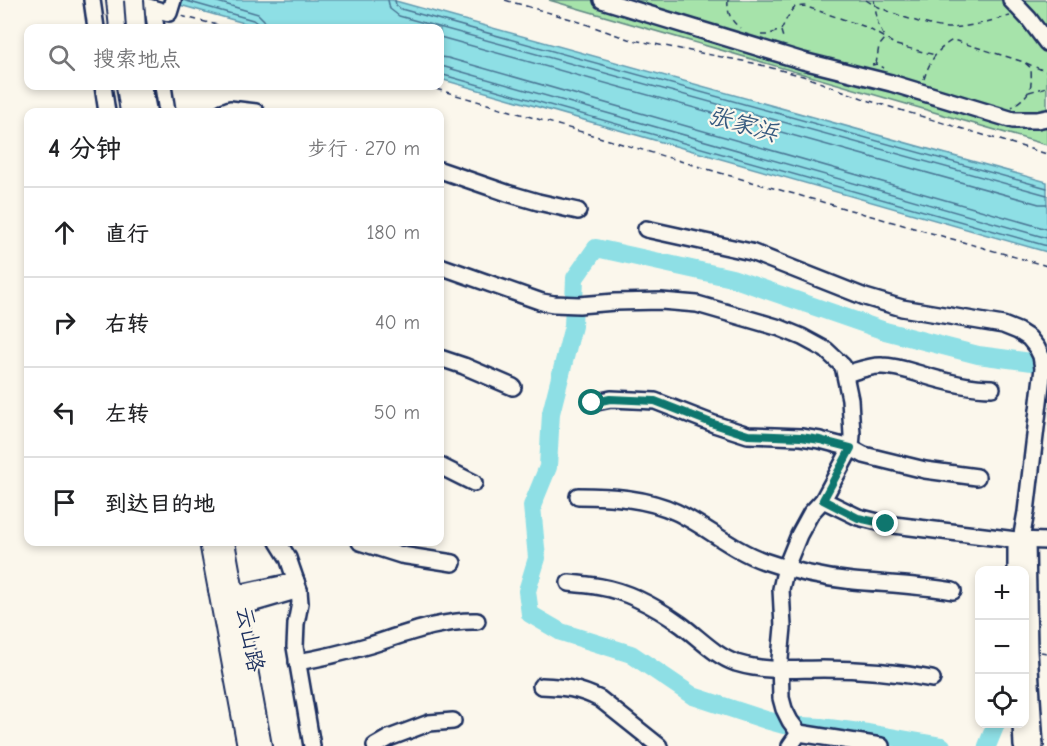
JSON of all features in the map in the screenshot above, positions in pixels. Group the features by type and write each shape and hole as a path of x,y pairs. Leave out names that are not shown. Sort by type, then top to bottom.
{"main road":[{"path":"116,0 119,24"},
{"path":"134,0 136,24"},
{"path":"127,90 129,108"},
{"path":"143,90 146,108"},
{"name":"云山路","path":"210,546 247,746"},
{"name":"云山路","path":"226,546 262,746"}],"street":[{"path":"92,0 95,24"},
{"path":"124,0 153,9 171,5"},
{"path":"602,0 803,61 919,91 1013,120 1047,118"},
{"path":"1011,0 1047,43"},
{"path":"153,9 155,24"},
{"path":"104,90 106,108"},
{"path":"164,90 166,108"},
{"path":"444,171 507,193 578,211"},
{"path":"646,229 751,252 865,297 902,308 1003,325 1029,338 1041,356 1043,368 1040,443 1017,566"},
{"path":"444,267 542,302 555,304 661,301 697,304 780,328 802,337 826,350 843,366 850,399 851,448 823,500 811,513 786,567 781,589 783,627 781,698 784,709 795,727 881,746"},
{"path":"444,359 513,387"},
{"path":"846,374 880,365 895,367 946,382 992,388"},
{"path":"592,403 610,399 655,401 748,435 820,440 851,448 864,455 926,470 977,477"},
{"path":"444,468 474,483"},
{"path":"578,496 600,496 662,506 679,513 748,554 786,567 837,579 953,591"},
{"path":"823,500 858,518 886,524 1047,541"},
{"path":"1021,540 1025,620"},
{"path":"280,546 288,558 300,603 295,647 312,746"},
{"path":"373,546 401,555 453,563"},
{"path":"569,583 603,587 640,599 733,662 764,669 853,670 897,673 932,679"},
{"path":"236,601 297,586"},
{"path":"297,662 331,656 446,623 464,620 477,621"},
{"path":"1029,674 1035,746"},
{"path":"541,686 576,688 589,693 600,699 659,746"},
{"path":"375,746 389,738 429,723 453,721"},
{"path":"790,746 795,727"},
{"path":"1021,728 1022,746"}],"path":[{"path":"505,0 571,19 628,39 753,63 803,76 870,101 1047,154"},
{"path":"728,0 727,10 732,20 744,30"},
{"path":"866,0 874,6 946,28 968,26 1022,11"},
{"path":"874,0 878,24 885,39"},
{"path":"171,5 220,24"},
{"path":"759,34 767,35 781,30 795,7 804,6 866,27 896,45 935,55"},
{"path":"867,77 877,64 879,46 885,39"},
{"path":"924,79 935,55 953,40 1024,62 1047,72"},
{"path":"1024,62 1030,68 1032,85 1029,93"},
{"path":"1011,107 1029,93 1047,87"},
{"path":"440,90 1047,266"}],"green space":[{"path":"549,0 1047,0 1047,145"}],"water":[{"name":"张家浜","path":"162,0 392,0 1047,182 1047,252 444,80 444,24 248,24"}],"waterway":[{"path":"942,746 868,733 784,725 766,720 693,696 631,654 561,632 530,614 527,591 537,558 532,506 548,467 551,413 573,326 575,278 596,248 732,278 885,331 978,355 1047,364"},
{"path":"987,746 994,728"}],"route":[{"path":"592,403 610,399 655,401 748,435 801,437 851,448 823,500 858,518 886,524"}]}
